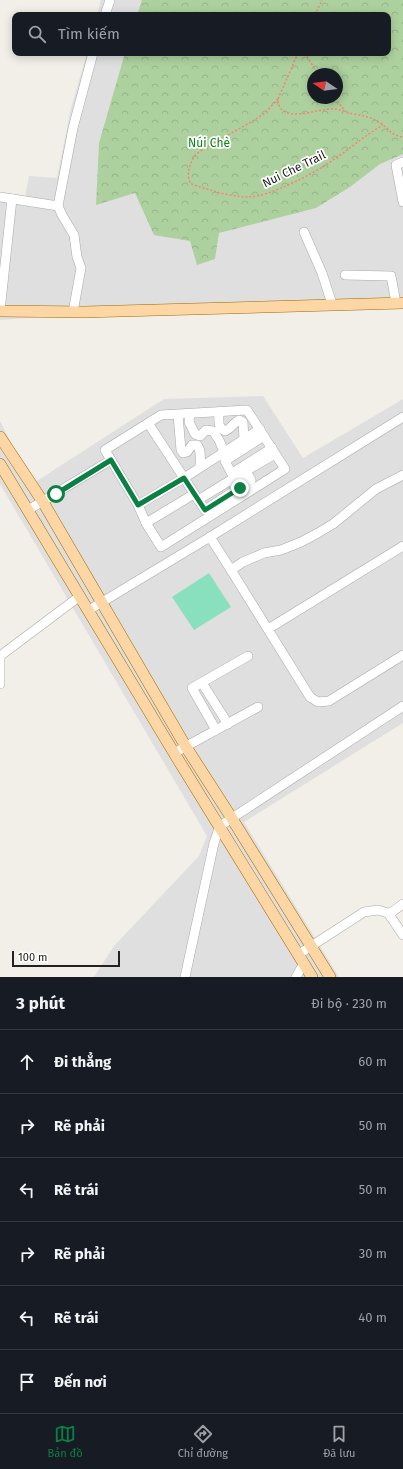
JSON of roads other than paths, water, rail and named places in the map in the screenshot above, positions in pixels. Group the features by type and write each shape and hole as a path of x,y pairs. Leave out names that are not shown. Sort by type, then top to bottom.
{"main road":[{"path":"0,311 73,312 400,303"},
{"path":"0,437 42,502 186,747 330,977"},
{"path":"0,464 174,753 312,977"}],"street":[{"path":"106,12 110,0"},
{"path":"73,312 81,268 77,257 74,235 58,206 73,128 92,56"},
{"path":"403,162 396,165 403,202"},
{"path":"0,197 58,206"},
{"path":"0,311 3,258 12,199"},
{"path":"304,232 322,273 332,304"},
{"path":"345,275 391,276 400,303"},
{"path":"247,410 285,469 160,546 146,523 138,505 105,450 161,416 190,414 247,410"},
{"path":"219,412 219,426 224,431 229,430 235,422 239,420 244,422 244,439"},
{"path":"190,414 189,422 195,434 200,436 206,430 213,431 224,452"},
{"path":"178,415 181,450 183,453 187,452 192,445 197,445 200,452 200,467"},
{"path":"89,610 403,417"},
{"path":"148,423 205,510 251,480 246,471 274,451"},
{"path":"138,505 184,478 244,439 262,432"},
{"path":"146,523 198,500 234,478 225,461 262,432"},
{"path":"28,510 111,460"},
{"path":"231,570 243,562 264,553 281,550 302,542 333,524 376,489 403,475"},
{"path":"210,537 310,697 318,702 329,701 403,655"},
{"path":"268,629 403,546"},
{"path":"0,684 0,656 80,596"},
{"path":"216,730 192,688 248,656"},
{"path":"202,683 228,724"},
{"path":"174,753 258,706"},
{"path":"185,977 214,843 220,826 403,706"},
{"path":"389,914 403,904"},
{"path":"296,977 301,958 311,947 364,912 378,910 389,914 403,935"}],"park label":[{"name":"Núi Chè","path":"209,143"}]}
